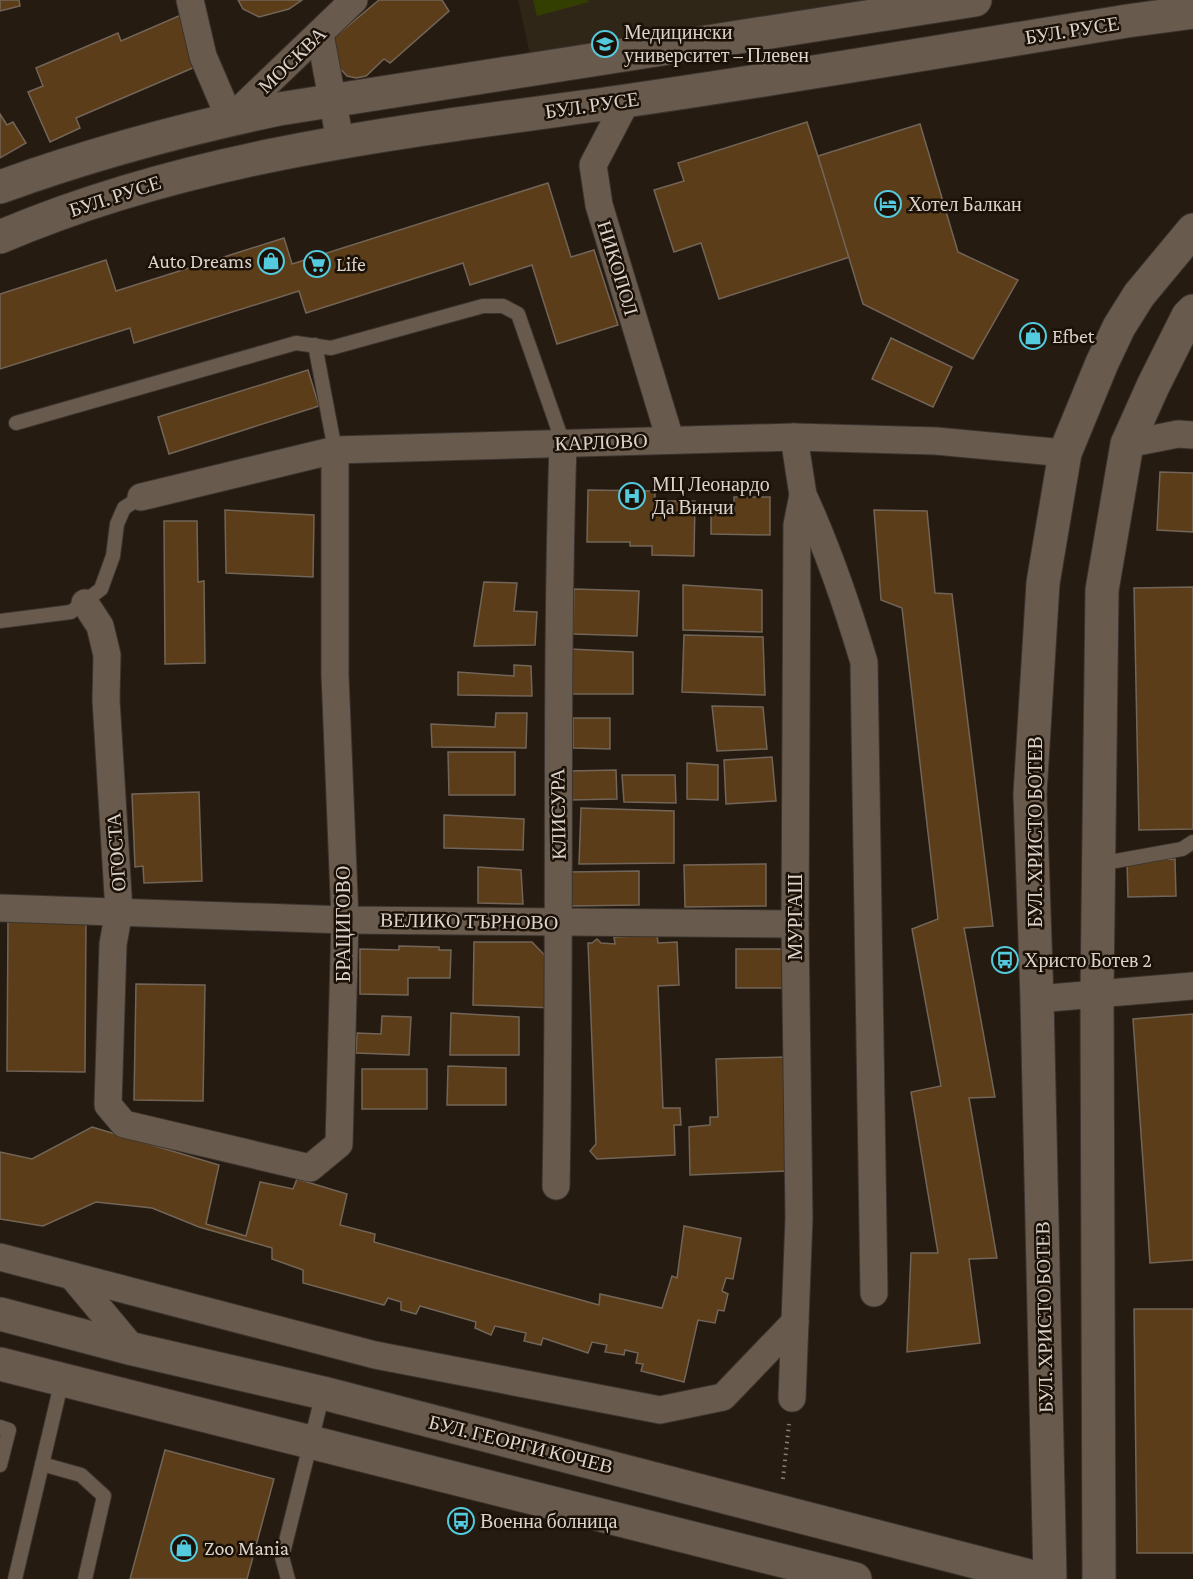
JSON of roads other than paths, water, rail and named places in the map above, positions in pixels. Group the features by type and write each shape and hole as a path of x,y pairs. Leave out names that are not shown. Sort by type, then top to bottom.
{"main road":[{"path":"0,187 119,148 230,119 279,109 975,0"},
{"name":"БУЛ. РУСЕ","path":"0,237 102,198 163,180 340,141 627,100 1193,12"},
{"path":"1127,21 1172,27 1193,33"},
{"name":"БУЛ. ХРИСТО БОТЕВ","path":"1050,1579 1031,782 1042,583 1065,453 1102,363 1119,327 1139,295 1193,230"},
{"path":"1099,1579 1097,995 1102,590 1127,444 1153,386 1188,316 1193,311"},
{"name":"БУЛ. ГЕОРГИ КОЧЕВ","path":"0,1314 133,1349 323,1393 1041,1579"},
{"path":"0,1364 855,1579"}],"street":[{"path":"190,0 203,56 230,119"},
{"name":"МОСКВА","path":"230,119 354,0"},
{"path":"320,34 340,141"},
{"name":"НИКОПОЛ","path":"627,100 593,165 599,205 670,439"},
{"path":"1127,444 1178,434 1193,435"},
{"name":"КАРЛОВО","path":"141,497 335,450 794,437 936,441 1065,453"},
{"name":"МУРГАШ","path":"792,1398 798,1218 795,924 797,525 803,495 794,437"},
{"name":"КЛИСУРА","path":"556,1186 559,922 557,760 562,443"},
{"name":"БРАЦИГОВО","path":"108,1105 124,1124 310,1168 339,1144 345,920 335,675 335,450"},
{"path":"803,495 837,577 864,662 874,1293"},
{"name":"ОГОСТА","path":"85,603 100,626 106,655 106,700 120,911 113,944 108,1105"},
{"name":"ВЕЛИКО ТЪРНОВО","path":"0,908 345,920 795,924"},
{"path":"1037,999 1193,987"},
{"path":"0,1257 375,1355 660,1410 723,1398 795,1322"},
{"path":"72,1276 103,1316 133,1349"}],"lane":[{"path":"16,423 296,342 331,348 483,306 503,306 518,314 562,443"},
{"path":"315,345 335,450"},
{"path":"0,621 71,612 101,589 113,556 117,524 124,508 141,497"},
{"path":"1099,864 1182,849 1193,842"},
{"path":"15,1579 62,1380"},
{"path":"288,1579 282,1557 323,1393"},
{"path":"0,1428 9,1430 0,1465"},
{"path":"42,1464 81,1475 104,1496 85,1579"}],"place":[{"name":"Медицински университет – Плевен","path":"605,44"},
{"name":"Хотел Балкан","path":"888,204"},
{"name":"Auto Dreams","path":"271,261"},
{"name":"Life","path":"317,264"},
{"name":"Efbet","path":"1033,336"},
{"name":"МЦ Леонардо Да Винчи","path":"632,496"},
{"name":"Христо Ботев 2","path":"1005,960"},
{"name":"Военна болница","path":"461,1521"},
{"name":"Zoo Mania","path":"184,1548"}]}
